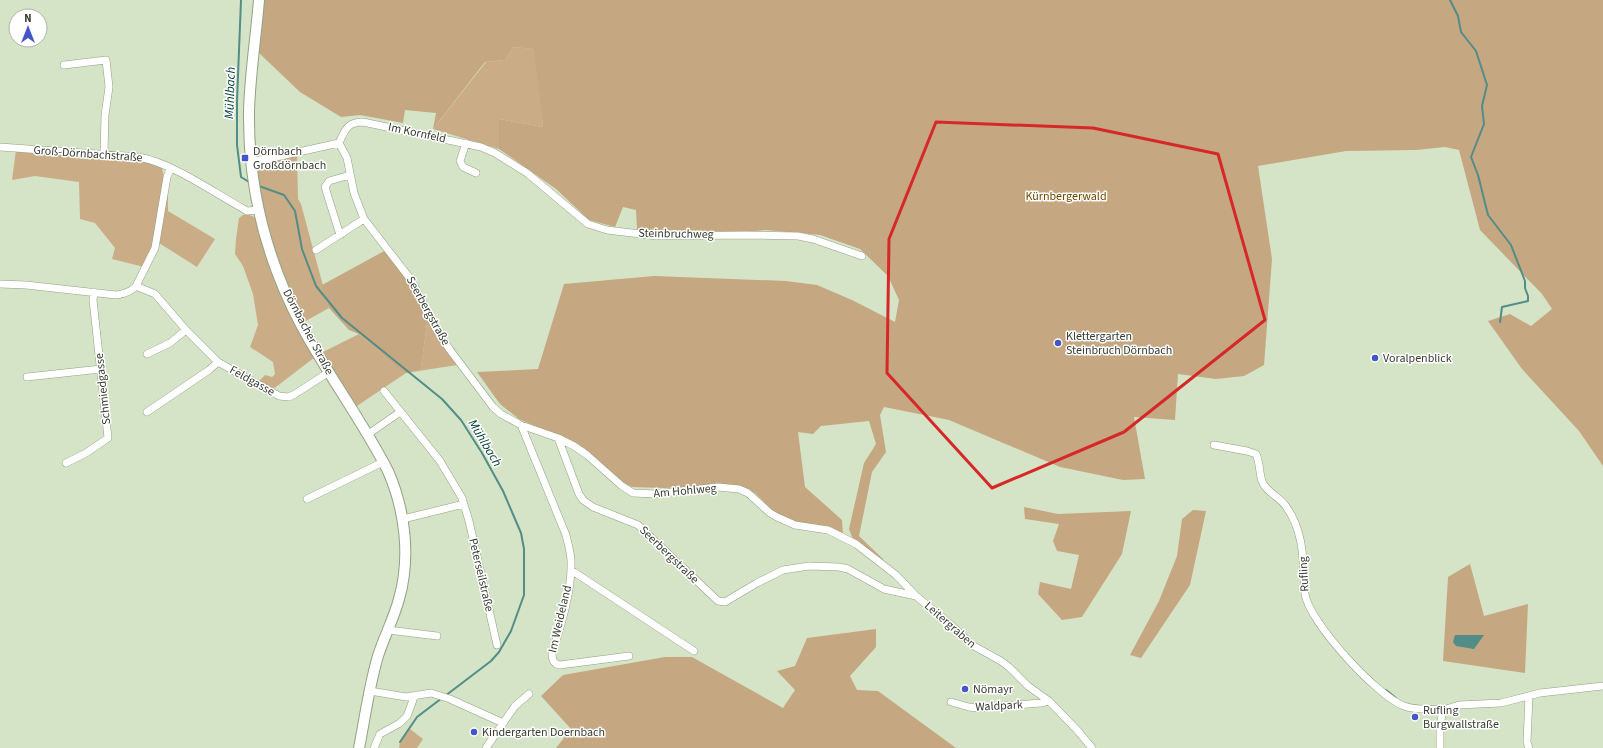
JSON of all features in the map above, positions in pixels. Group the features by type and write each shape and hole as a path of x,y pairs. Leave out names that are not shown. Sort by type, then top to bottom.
{"street":[{"name":"Dörnbacher Straße","path":"259,0 250,91 249,129 251,161 259,210 271,255 285,292 300,323 383,462 397,494 403,519 405,554 404,576 399,600 378,655 358,748"},
{"path":"64,65 106,60 109,87 105,115 104,154"},
{"name":"Im Kornfeld","path":"339,143 347,128 351,124 363,122 466,143"},
{"path":"251,161 267,159 339,143"},
{"name":"Seerbergstraße","path":"339,143 344,151 358,207 364,219 412,281 435,327 454,356 493,407 509,420 558,438 583,500 593,507 638,525 718,601 725,602 783,570 809,566 839,567 848,569 884,589 916,596"},
{"path":"466,143 460,161 463,167 476,173"},
{"name":"Steinbruchweg","path":"466,143 495,153 512,162 588,224 607,230 657,236 798,236 813,239 862,256"},
{"name":"Groß-Dörnbachstraße","path":"0,147 139,157 159,162 247,211 259,210"},
{"path":"0,284 123,294 129,292 136,286 155,248 167,177 171,168"},
{"path":"340,235 325,187 329,181 350,174"},
{"path":"316,250 364,219"},
{"name":"Feldgasse","path":"136,286 155,294 186,330 218,362 271,392 284,397 295,394 329,372"},
{"name":"Schmiedgasse","path":"66,463 86,453 108,438 93,300 94,292"},
{"path":"147,354 170,343 186,330"},
{"name":"Feldgasse","path":"147,412 209,370 218,362"},
{"path":"27,377 101,369"},
{"name":"Peterseilstraße","path":"384,391 440,461 455,485 464,504 497,645"},
{"path":"367,435 400,412"},
{"name":"Im Weideland","path":"521,425 566,535 570,550 571,570 566,603 552,652 552,658 554,662 560,665 629,656"},
{"name":"Am Hohlweg","path":"558,438 588,455 622,486 633,493 655,494 718,487 745,491 770,514 799,526 828,530 856,544 896,576 916,596"},
{"name":"Rufling","path":"1214,446 1248,450 1256,454 1259,460 1262,482 1286,506 1300,534 1304,594 1309,608 1328,635 1357,669 1395,701 1410,708 1444,710"},
{"path":"307,499 383,462"},
{"path":"403,519 464,504"},
{"name":"Im Weideland","path":"571,570 694,651"},
{"name":"Leitergraben","path":"916,596 950,624 972,645 1000,661 1028,686 1048,701 1092,748"},
{"path":"388,630 438,636"},
{"path":"1440,748 1440,726 1444,710 1458,705 1501,703 1529,696 1603,686"},
{"path":"370,691 397,696 413,696 424,692 439,695 503,723"},
{"path":"486,748 515,706 529,694"},
{"path":"374,748 380,734 400,723 407,716 413,696"},
{"path":"1529,696 1527,742 1529,748"},
{"name":"Waldpark","path":"951,702 977,708 1041,703 1048,701"}],"highlighted area":[{"path":"936,122 1093,128 1218,154 1265,320 1124,432 992,488 887,373 889,239"}],"shaded area":[{"path":"513,47 535,49 543,127 499,119 499,149 433,129 486,62 505,60"},
{"path":"16,150 137,159 153,162 162,168 164,177 155,237 144,267 112,259 115,248 95,223 80,219 79,182 35,176 12,180"},
{"path":"297,154 298,199 301,204 329,308 304,322 287,284 267,225 262,205 257,164"},
{"path":"168,187 168,211 215,239 197,267 159,243"},
{"path":"248,214 259,222 315,357 272,390 258,382 265,375 272,377 275,374 273,362 250,347 258,325 253,294 243,266 235,254 239,218"},
{"path":"428,315 457,365 406,373 354,408 323,352 359,334 393,364 421,368"},
{"path":"410,729 423,739 417,748 399,748 400,742"}],"green space":[{"name":"Kürnbergerwald","path":"262,0 1603,0 1603,466 1579,431 1522,369 1488,321 1510,314 1531,326 1552,309 1542,294 1480,230 1459,150 1445,147 1416,150 1346,151 1258,166 1272,259 1264,365 1244,376 1216,379 1178,374 1175,420 1134,417 1145,479 1123,480 1060,467 949,420 884,407 880,415 886,452 872,472 859,536 883,559 882,562 853,539 849,529 864,463 876,444 869,421 821,426 813,434 798,432 805,487 842,520 843,536 787,519 774,512 755,493 735,485 664,488 632,487 625,484 584,448 519,419 500,404 477,372 538,369 564,284 654,276 786,281 817,285 852,300 895,322 899,300 888,276 860,249 820,235 766,230 712,235 637,229 636,210 623,207 615,227 589,220 556,189 499,149 499,119 543,127 534,49 513,47 505,60 485,62 433,129 436,113 405,110 403,123 360,115 341,117 300,92 259,53"},
{"path":"386,250 408,281 428,315 421,368 406,373 393,364 359,334 349,330 329,308 322,285"},
{"path":"1024,507 1058,514 1131,511 1122,554 1082,617 1062,620 1038,594 1040,582 1071,589 1079,555 1057,551 1053,541 1059,524 1025,519"},
{"path":"1193,510 1206,511 1190,585 1141,658 1130,655 1159,601 1177,556 1182,519"},
{"path":"1470,564 1484,616 1528,604 1525,673 1443,661 1448,577"},
{"path":"876,629 876,647 850,676 857,690 878,691 956,748 556,748 571,729 541,696 563,675 665,657 692,657 783,708 795,690 777,671 795,666 807,638"}],"water":[{"path":"1455,635 1484,635 1474,649 1456,646 1453,642"}],"waterway":[{"name":"Mühlbach","path":"241,0 237,101 237,145 241,177 249,182"},
{"path":"1450,0 1458,16 1461,32 1476,51 1487,85 1482,106 1484,124 1471,157 1478,175 1488,215 1511,245 1525,281 1525,288 1528,296 1528,301 1502,307 1500,322"},
{"name":"Mühlbach","path":"259,186 284,195 295,211 302,249 316,286 342,318 442,399 461,420 482,453 503,491 521,533 524,549 524,595 511,631 499,652 491,661 445,696"},
{"path":"1386,690 1396,698"},
{"name":"Mühlbach","path":"400,742 417,717 442,698"}],"place":[{"name":"Dörnbach Großdörnbach","path":"245,158"},
{"name":"Klettergarten Steinbruch Dörnbach","path":"1058,343"},
{"name":"Voralpenblick","path":"1375,358"},
{"name":"Nömayr","path":"965,689"},
{"name":"Rufling Burgwallstraße","path":"1415,717"},
{"name":"Kindergarten Doernbach","path":"474,732"}]}
